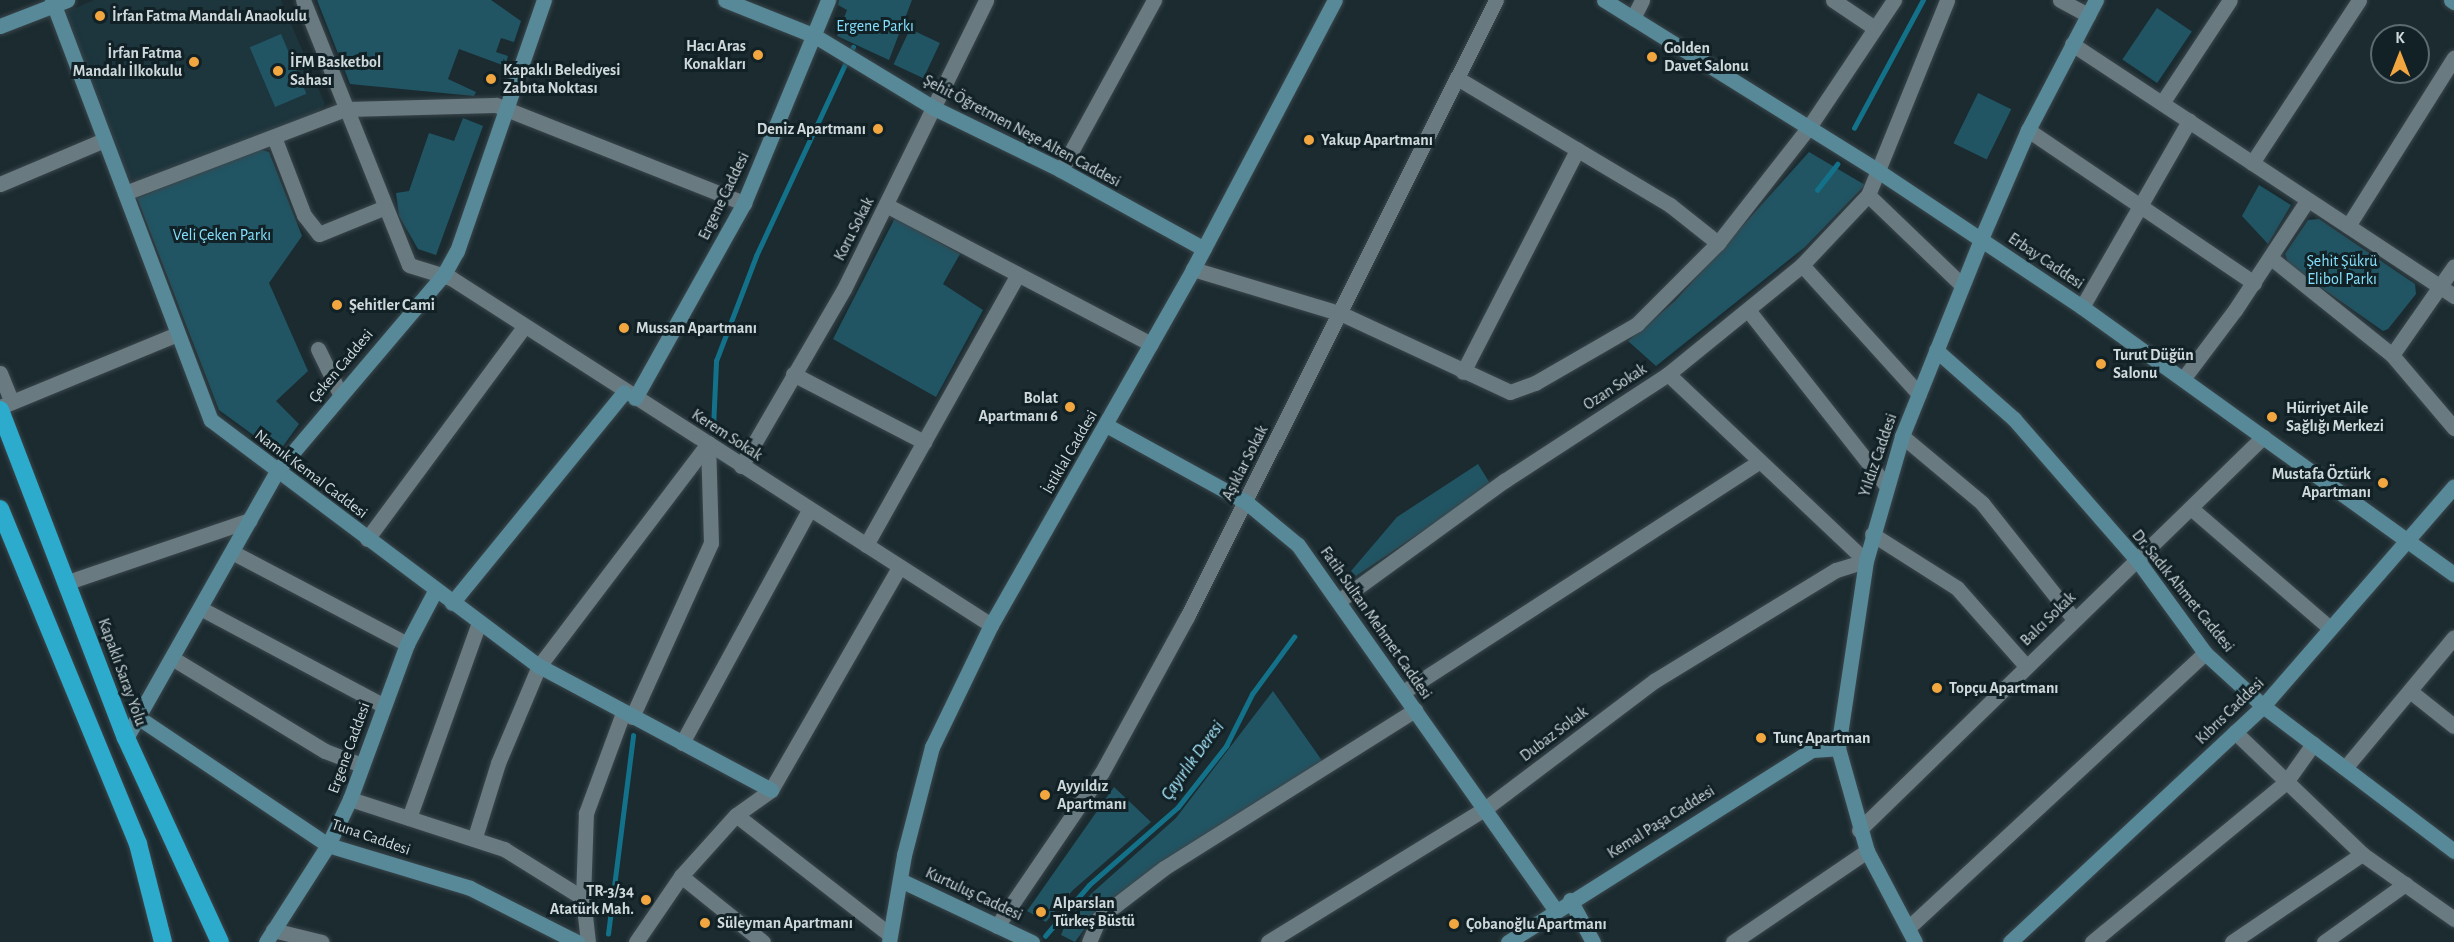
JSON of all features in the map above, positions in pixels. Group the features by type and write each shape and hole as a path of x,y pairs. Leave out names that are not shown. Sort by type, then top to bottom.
{"highway":[{"name":"Kapaklı Saray Yolu","path":"4,406 126,738 220,942"},
{"path":"0,509 138,844 163,942"}],"street":[{"path":"274,137 304,215 319,234 383,208 303,0"},
{"name":"Çeken Caddesi","path":"126,738 277,471 444,274 457,250 503,108 544,0"},
{"name":"Şehit Öğretmen Neşe Alten Caddesi","path":"725,0 814,36 863,63 934,108 1061,170 1204,249"},
{"name":"Ergene Caddesi","path":"452,603 630,395 744,204 828,0"},
{"name":"Koru Sokak","path":"741,466 886,206 986,0"},
{"path":"1061,170 1154,0"},
{"name":"İstiklal Caddesi","path":"890,939 900,880 932,747 991,625 1194,269 1335,0"},
{"name":"Aşıklar Sokak","path":"997,926 1102,772 1246,502 1342,314 1496,0"},
{"name":"Erbay Caddesi","path":"1604,0 1875,169 2082,307 2454,574"},
{"path":"1633,18 1642,0"},
{"path":"1833,0 1873,27"},
{"path":"1194,269 1342,314 1510,392 1535,383 1637,324 1718,243 1809,127 1873,27 1894,0"},
{"name":"Ozan Sokak","path":"1335,594 1668,374 1802,265 1868,195 1875,169 1947,0"},
{"path":"2060,0 2088,15"},
{"name":"Yıldız Caddesi","path":"1911,935 1867,851 1859,830 1838,748 1866,561 1886,484 1902,436 1962,285 2028,130 2096,0"},
{"path":"2162,103 2230,0"},
{"path":"2252,163 2359,0"},
{"path":"0,26 58,2"},
{"name":"Namık Kemal Caddesi","path":"58,2 104,140 211,420 435,591 539,666 771,790"},
{"path":"2072,44 2454,296"},
{"path":"2348,226 2454,58"},
{"path":"1457,78 1670,205 1718,243"},
{"path":"125,193 345,109 503,108 744,204"},
{"path":"2082,307 2189,121"},
{"path":"2028,130 2143,204 2254,283"},
{"path":"0,184 104,140"},
{"path":"1463,372 1577,150"},
{"path":"1868,195 1962,285"},
{"path":"2183,379 2254,283 2307,201"},
{"path":"886,206 1151,344"},
{"name":"Kerem Sokak","path":"383,208 409,265 444,274 523,328 708,443 991,625"},
{"path":"2271,258 2392,355 2454,428"},
{"path":"1802,265 1919,394"},
{"path":"2392,355 2454,266"},
{"path":"866,545 1017,276"},
{"path":"1748,310 1886,484"},
{"path":"367,539 523,328"},
{"path":"0,373 4,406 177,334"},
{"path":"318,349 340,394"},
{"name":"Dr. Sadık Ahmet Caddesi","path":"1936,350 2014,419 2138,561 2205,653 2263,706 2454,851"},
{"path":"793,374 924,442"},
{"path":"1668,374 1866,561"},
{"name":"Fatih Sultan Mehmet Caddesi","path":"1106,425 1246,502 1298,545 1319,571 1555,909"},
{"path":"1902,436 1982,503 2074,619"},
{"name":"Balcı Sokak","path":"1859,830 2074,619 2192,509 2263,437"},
{"path":"475,837 498,763 539,666 708,443"},
{"path":"588,942 583,898 586,813 628,715 711,543 708,443"},
{"path":"1403,692 1759,462"},
{"name":"Kıbrıs Caddesi","path":"2010,942 2263,706 2409,541 2454,486"},
{"path":"2192,509 2330,628"},
{"path":"682,743 809,510"},
{"path":"68,582 250,520"},
{"path":"1872,534 1957,588 2026,666"},
{"path":"232,552 406,644"},
{"name":"Dubaz Sokak","path":"1268,942 1486,808 1654,681 1836,570 1866,561"},
{"path":"636,942 681,876 736,814 771,790 899,567"},
{"name":"Ergene Caddesi","path":"269,936 328,845 350,799 406,644 435,591"},
{"path":"200,608 384,706"},
{"path":"409,818 479,623"},
{"path":"2345,768 2454,637"},
{"path":"1911,935 2205,653"},
{"path":"172,658 325,751 361,765"},
{"path":"2409,691 2454,726"},
{"path":"1089,942 1099,918 1164,868 1415,710"},
{"name":"Tuna Caddesi","path":"139,718 328,845 470,888 577,942"},
{"path":"2235,732 2362,854 2454,919"},
{"path":"2092,942 2286,782 2313,744"},
{"name":"Kemal Paşa Caddesi","path":"1508,942 1555,909 1812,750 1838,748"},
{"path":"350,799 475,837 504,849 583,898"},
{"path":"736,814 890,939"},
{"path":"1733,942 1867,851"},
{"path":"2232,942 2362,854"},
{"path":"681,876 754,940"},
{"name":"Kurtuluş Caddesi","path":"900,880 1032,942"},
{"path":"2324,942 2405,884"},
{"path":"1570,900 1593,942"},
{"path":"269,936 322,942"}],"shaded area":[{"name":"İrfan Fatma Mandalı İlkokulu","path":"94,0 281,0 325,104 318,112 139,182 126,176 63,13"}],"green space":[{"path":"317,0 491,0 521,21 514,42 501,38 496,52 508,56 505,66 459,49 448,79 476,92 474,96 350,84"},
{"name":"Ergene Parkı","path":"839,0 912,0 889,60 837,36 847,10 838,5"},
{"path":"2157,8 2192,31 2157,83 2122,59"},
{"path":"910,29 940,43 923,78 894,64"},
{"name":"İFM Basketbol Sahası","path":"281,34 306,94 275,107 250,47"},
{"path":"1978,93 2011,109 1987,160 1953,143"},
{"path":"463,118 483,126 436,255 418,249 399,216 396,193 409,191 429,133 454,141"},
{"name":"Veli Çeken Parkı","path":"259,149 269,152 302,236 269,283 308,371 276,401 299,424 278,453 219,410 137,198"},
{"path":"1809,152 1865,185 1805,247 1656,366 1628,341 1675,301"},
{"path":"2259,185 2291,205 2268,244 2242,216"},
{"path":"895,218 960,254 943,284 983,310 936,397 833,339"},
{"name":"Şehit Şükrü Elibol Parkı","path":"2319,219 2415,284 2416,294 2388,329 2383,331 2289,265 2285,254 2308,220"},
{"path":"1478,464 1491,485 1356,576 1351,571 1397,517"},
{"path":"1273,691 1323,762 1096,913 1075,942 1061,935 1067,920 1092,893 1176,818"},
{"path":"1114,787 1151,822 1073,890 1046,922 1027,911"}],"waterway":[{"name":"Çayırlık Deresi","path":"1854,128 1923,0"},
{"path":"713,428 716,361 756,256 853,47"},
{"name":"Çayırlık Deresi","path":"1817,190 1837,164"},
{"name":"Çayırlık Deresi","path":"1045,936 1089,885 1178,807 1226,746 1252,694 1294,637"},
{"path":"608,934 633,736"}],"place":[{"name":"İrfan Fatma Mandalı Anaokulu","path":"100,16"},
{"name":"Hacı Aras Konakları","path":"758,55"},
{"name":"Golden Davet Salonu","path":"1652,57"},
{"name":"İrfan Fatma Mandalı İlkokulu","path":"194,62"},
{"name":"İFM Basketbol Sahası","path":"278,71"},
{"name":"Kapaklı Belediyesi Zabıta Noktası","path":"491,79"},
{"name":"Deniz Apartmanı","path":"878,129"},
{"name":"Yakup Apartmanı","path":"1309,140"},
{"name":"Şehitler Cami","path":"337,305"},
{"name":"Mussan Apartmanı","path":"624,328"},
{"name":"Turut Düğün Salonu","path":"2101,364"},
{"name":"Bolat Apartmanı 6","path":"1070,407"},
{"name":"Hürriyet Aile Sağlığı Merkezi","path":"2272,417"},
{"name":"Mustafa Öztürk Apartmanı","path":"2383,483"},
{"name":"Topçu Apartmanı","path":"1937,688"},
{"name":"Tunç Apartman","path":"1761,738"},
{"name":"Ayyıldız Apartmanı","path":"1045,795"},
{"name":"TR-3/34 Atatürk Mah.","path":"646,900"},
{"name":"Alparslan Türkeş Büstü","path":"1041,912"},
{"name":"Süleyman Apartmanı","path":"705,923"},
{"name":"Çobanoğlu Apartmanı","path":"1454,924"}]}
